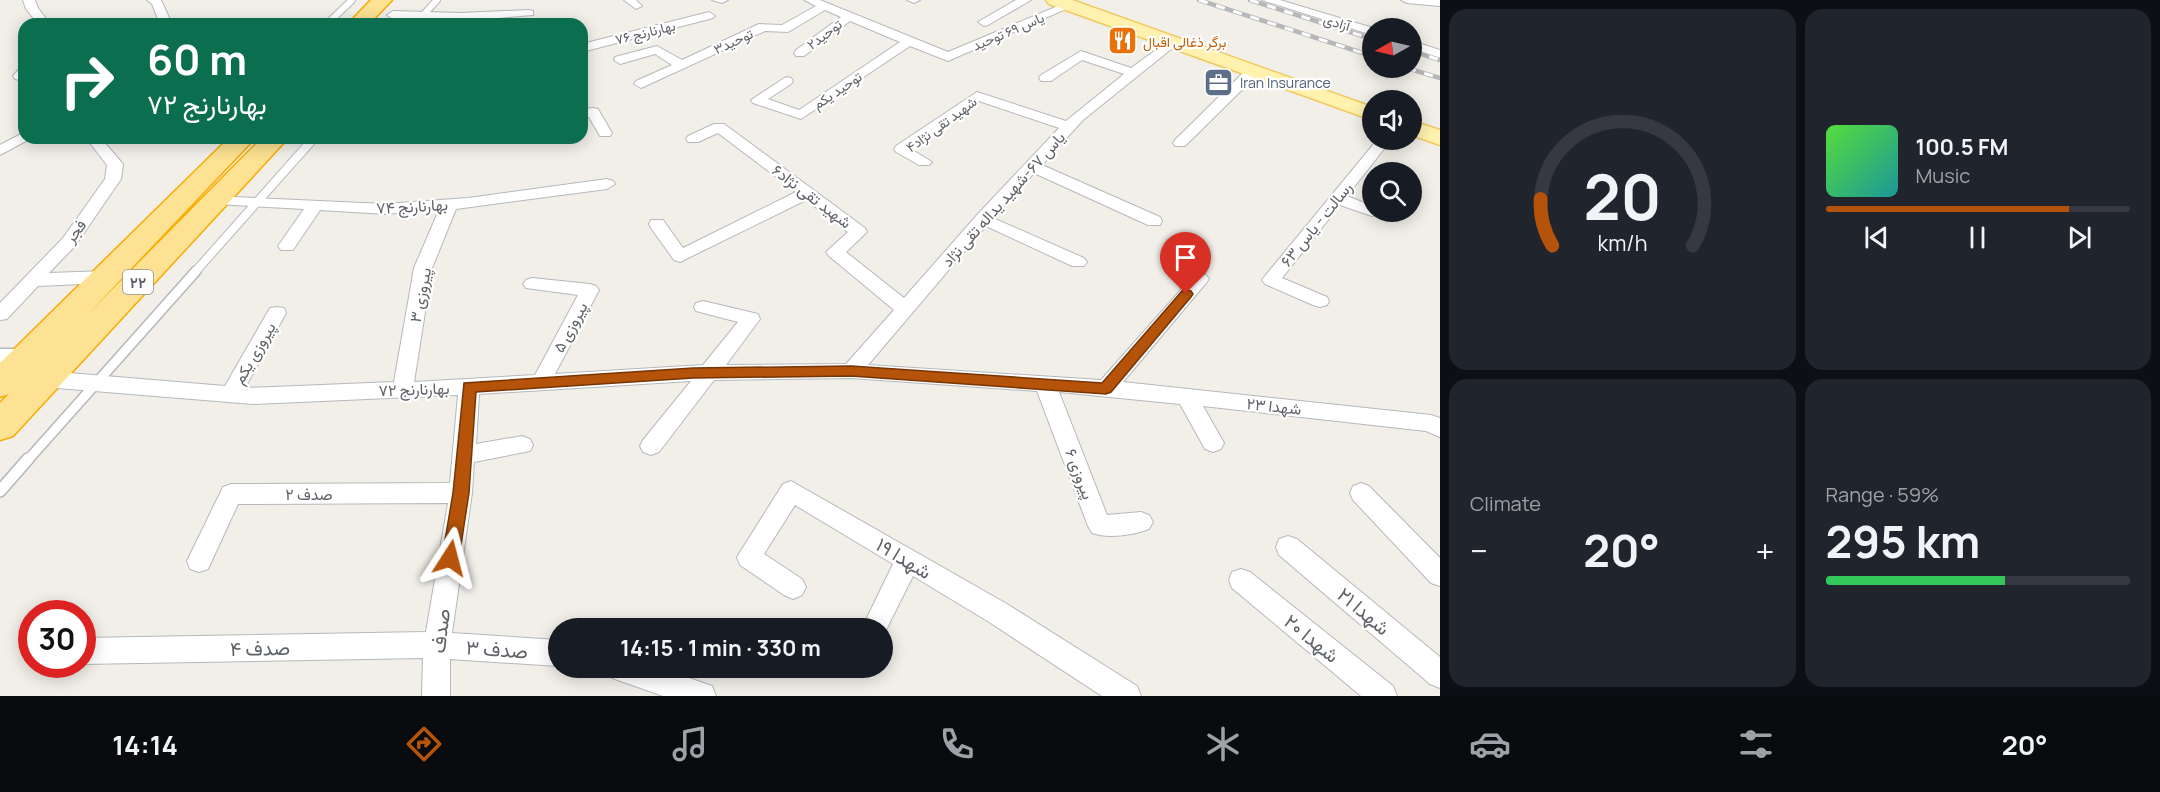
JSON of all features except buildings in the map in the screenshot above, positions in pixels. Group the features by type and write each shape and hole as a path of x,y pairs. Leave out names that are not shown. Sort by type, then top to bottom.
{"highway":[{"path":"386,13 407,0"},
{"path":"0,384 23,366 106,277 237,144"},
{"name":"۲۲","path":"0,426 23,366 217,199 270,144"}],"main road":[{"path":"1069,2 1171,43 1362,110"},
{"path":"1069,2 1362,101"},
{"path":"1422,121 1440,128"},
{"path":"1422,132 1440,138"}],"street":[{"path":"29,0 32,9 39,18"},
{"path":"153,0 157,2 164,18"},
{"path":"810,0 909,41"},
{"path":"984,22 1025,0"},
{"name":"آزادی","path":"1268,0 1362,29"},
{"path":"1407,0 1440,3"},
{"name":"یاس ۶۹ توحید","path":"909,41 948,57 1069,2"},
{"name":"توحید۳","path":"641,84 763,27 784,29 825,6"},
{"path":"386,13 410,18"},
{"path":"447,18 529,13"},
{"name":"بهارنارنج ۷۶","path":"588,46 709,16"},
{"name":"توحید۲","path":"800,53 849,16"},
{"name":"توحید یکم","path":"786,81 758,100 801,115 909,41"},
{"name":"یاس ۶۷-شهید یداله تقی نژاد","path":"851,371 983,219 1069,127 1171,43"},
{"path":"1422,48 1440,54"},
{"path":"620,60 657,50 682,65"},
{"path":"1046,78 1081,55 1133,73"},
{"path":"1180,143 1253,71"},
{"name":"شهید تقی نژاد۴","path":"924,162 901,149 977,96 1069,127"},
{"path":"588,112 593,112 605,133"},
{"name":"شهید تقی نژاد۶","path":"693,139 719,127 859,232 835,252 905,309"},
{"path":"0,151 18,140"},
{"name":"فجر","path":"0,314 69,242 113,179 115,164 98,144"},
{"name":"رسالت - یاس ۶۳","path":"1320,301 1271,280 1376,150"},
{"path":"1032,166 1154,221"},
{"name":"بهارنارنج ۷۴","path":"217,199 384,209 450,204 607,184"},
{"path":"657,224 680,256 807,193"},
{"path":"1337,198 1362,207"},
{"name":"پیروزی ۳","path":"403,389 423,268 450,204"},
{"path":"287,246 315,205"},
{"path":"983,219 1078,262"},
{"path":"31,280 106,277"},
{"path":"1106,388 1200,279"},
{"name":"پیروزی ۵","path":"532,284 590,290 541,382"},
{"path":"651,446 751,319 703,307"},
{"name":"پیروزی یکم","path":"231,394 277,313"},
{"name":"بهارنارنج ۷۲","path":"23,366 96,383 253,396 469,387 710,373 851,371 1106,388"},
{"name":"پیروزی ۶","path":"1045,384 1100,526 1141,522"},
{"name":"صدف","path":"436,696 437,645 461,493 469,387"},
{"name":"شهدا ۲۳","path":"1106,388 1431,423 1440,429"},
{"path":"1187,397 1213,443"},
{"path":"464,455 522,444"},
{"name":"شهدا ۱۹","path":"793,587 749,557 791,491 998,613 1127,696"},
{"name":"صدف ۲","path":"199,561 231,494 461,493"},
{"path":"1362,493 1440,575"},
{"name":"شهدا ۲۱","path":"1288,547 1440,674"},
{"path":"879,618 908,560"},
{"name":"شهدا ۲۰","path":"1241,580 1383,696"},
{"name":"صدف ۴","path":"96,651 437,645"},
{"name":"صدف ۳","path":"437,645 548,652"},
{"path":"651,678 702,696"}],"lane":[{"path":"333,18 352,0"},
{"path":"421,18 437,0"},
{"path":"0,491 309,144"}],"railway":[{"path":"1199,0 1362,53"},
{"path":"1250,0 1362,36"},
{"path":"1422,54 1440,60"},
{"path":"1422,73 1440,78"}],"place":[{"name":"برگر ذغالی اقبال","path":"1122,41"},
{"name":"Iran Insurance","path":"1219,82"}],"route":[{"path":"450,558 461,493 469,387 693,373 851,371 1106,388 1186,294"}]}
